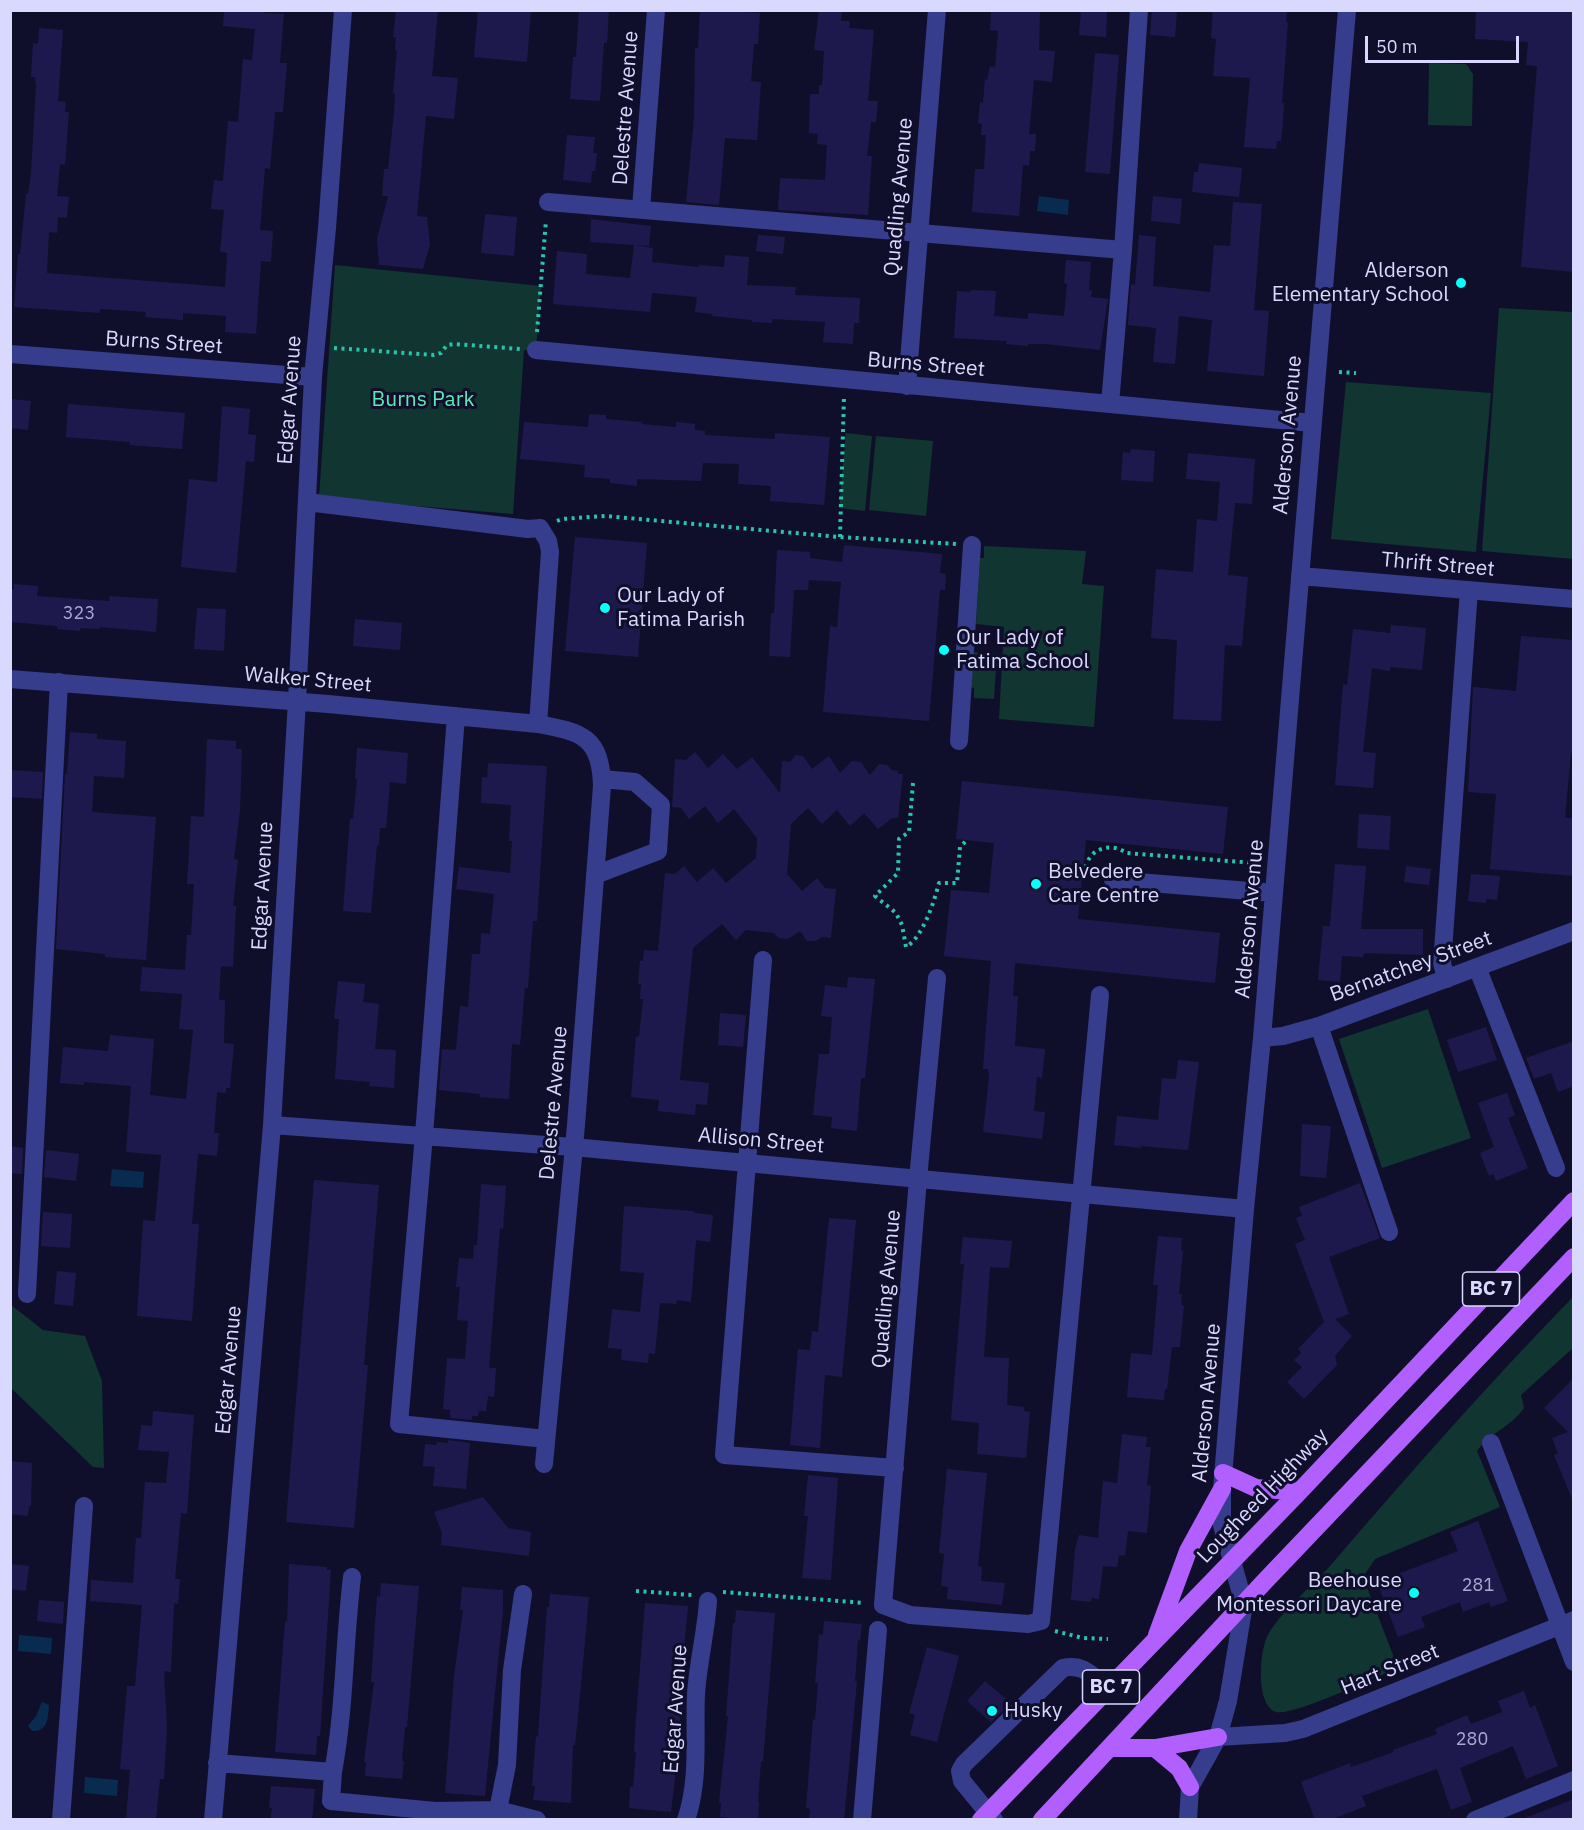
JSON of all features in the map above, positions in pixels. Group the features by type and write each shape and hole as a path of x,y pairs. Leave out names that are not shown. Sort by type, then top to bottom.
{"main road":[{"name":"Lougheed Highway","path":"988,1817 1574,1201"},
{"name":"BC 7","path":"1042,1820 1574,1257"},
{"path":"1154,1643 1188,1551 1222,1481 1256,1488 1299,1492"},
{"path":"1111,1748 1155,1748 1218,1737"},
{"path":"1155,1748 1179,1768 1190,1786"}],"street":[{"name":"Edgar Avenue","path":"213,1820 272,1125 313,377 327,228 343,10"},
{"name":"Delestre Avenue","path":"641,209 656,10"},
{"name":"Quadling Avenue","path":"907,387 936,10"},
{"path":"1110,404 1124,250 1139,10"},
{"name":"Alderson Avenue","path":"1188,1820 1190,1786 1218,1737 1228,1701 1244,1604 1221,1525 1222,1481 1262,1038 1347,10"},
{"path":"548,202 1124,250"},
{"name":"Burns Street","path":"536,350 907,387 1312,423"},
{"name":"Burns Street","path":"10,354 313,377"},
{"path":"307,502 528,529 540,528 548,541 550,552 538,724"},
{"path":"959,741 972,545"},
{"name":"Thrift Street","path":"1300,576 1574,599"},
{"path":"1447,978 1442,964 1469,590"},
{"name":"Walker Street","path":"10,679 297,701 538,724 560,728 575,734 588,740 595,748"},
{"path":"27,1294 59,682"},
{"path":"456,716 399,1424 546,1439"},
{"name":"Delestre Avenue","path":"544,1464 596,875 602,766 595,748"},
{"path":"596,875 658,850 661,805 635,782 602,779"},
{"path":"1113,880 1274,893"},
{"name":"Bernatchey Street","path":"1262,1038 1283,1036 1319,1026 1574,931"},
{"path":"763,960 724,1455 895,1468"},
{"path":"1477,967 1556,1168"},
{"name":"Quadling Avenue","path":"938,978 918,1179 883,1605 910,1615 1028,1624"},
{"path":"1028,1624 1041,1621 1100,994"},
{"path":"1319,1026 1389,1232"},
{"name":"Allison Street","path":"272,1125 573,1146 1245,1209"},
{"path":"1491,1443 1567,1623 1574,1662"},
{"path":"61,1820 84,1506"},
{"path":"352,1577 346,1628 341,1724 333,1772 330,1810 498,1810 537,1820"},
{"path":"498,1810 507,1764 512,1664 523,1594"},
{"name":"Edgar Avenue","path":"686,1820 695,1780 694,1734 698,1671 708,1596"},
{"name":"Hart Street","path":"1218,1737 1285,1733 1303,1729 1567,1623"},
{"path":"862,1820 878,1630"},
{"path":"988,1817 962,1781 960,1771 964,1764 1063,1668 1081,1667 1109,1689"},
{"path":"217,1762 333,1772"},
{"path":"1475,1820 1574,1780"}],"path":[{"path":"316,347 434,355 441,353 447,345 454,344 536,350 548,202"},
{"path":"1339,372 1356,373"},
{"path":"840,537 845,380"},
{"path":"540,528 562,519 605,516 840,537 972,545"},
{"path":"913,783 909,832 899,839 898,873 875,896 896,913 902,925 906,947 914,942 933,903 939,883 957,883 960,847 967,840"},
{"path":"1082,878 1085,879 1087,863 1093,855 1106,848 1114,847 1126,853 1254,863"},
{"path":"636,1591 871,1604 878,1630"},
{"path":"1028,1624 1083,1638 1108,1639"}],"green space":[{"path":"1429,63 1466,64 1473,74 1472,126 1428,125"},
{"name":"Burns Park","path":"335,265 541,286 536,350 524,350 513,514 319,498"},
{"path":"1499,308 1573,312 1573,559 1482,551"},
{"path":"1346,382 1491,393 1476,552 1331,539"},
{"path":"846,433 872,436 865,511 839,508"},
{"path":"876,436 933,441 926,516 869,510"},
{"path":"984,546 1086,551 1082,584 1104,586 1094,727 999,719 1004,627 976,624 980,558 984,558"},
{"path":"973,652 997,654 994,699 974,698 974,688 969,687"},
{"path":"1428,1009 1471,1138 1382,1168 1339,1039"},
{"path":"1573,1297 1573,1348 1521,1395 1524,1408 1477,1451 1500,1507 1375,1559 1363,1577 1393,1655 1391,1671 1332,1696 1285,1712 1276,1712 1269,1707 1262,1689 1261,1665 1267,1637 1272,1628 1330,1566 1419,1463"},
{"path":"11,1305 43,1330 85,1336 102,1381 104,1468 93,1467 11,1388"}],"water":[{"path":"1039,196 1069,200 1068,215 1037,211"},
{"path":"112,1169 144,1172 143,1188 110,1186"},
{"path":"19,1635 52,1638 51,1654 18,1651"},
{"path":"42,1702 49,1705 46,1723 41,1729 32,1731 28,1726 36,1716"},
{"path":"85,1777 118,1780 117,1796 84,1793"}],"building":[{"path":"224,10 265,10 264,13 284,14 280,63 287,63 283,112 275,112 270,169 265,168 260,230 273,231 271,262 261,261 256,334 225,332 226,316 183,313 183,320 145,317 146,312 100,309 100,313 14,307 18,254 20,254 26,194 28,194 31,173 36,87 35,77 31,77 33,43 38,44 39,28 63,30 58,101 66,102 65,112 69,112 65,165 60,164 57,196 69,197 67,218 58,217 57,233 49,232 47,273 225,287 227,253 220,252 224,210 211,209 214,180 223,181 228,121 238,122 243,59 252,60 255,29 223,26"},
{"path":"396,10 438,10 432,76 458,78 454,119 426,116 417,216 427,217 430,244 423,269 379,265 377,239 388,196 382,196 384,169 388,169 394,113 395,93 393,93 397,50 395,50 396,37 393,37"},
{"path":"478,10 531,10 527,62 474,57"},
{"path":"579,10 609,10 600,101 570,99"},
{"path":"700,10 760,13 758,44 754,44 751,81 761,82 757,140 725,138 719,205 686,202 694,118 695,48 698,48"},
{"path":"819,10 842,10 841,21 850,21 849,28 874,30 868,101 878,101 876,122 871,122 867,156 872,156 868,215 778,210 780,178 825,180 827,145 817,144 818,134 809,133 810,94 819,94 819,85 822,85 824,51 814,50"},
{"path":"991,10 1040,10 1039,50 1055,51 1052,82 1034,80 1029,134 1036,134 1035,151 1030,151 1029,166 1023,165 1019,216 972,212 975,169 984,169 986,135 981,135 982,124 978,123 980,102 983,103 985,79 987,80 990,66 995,67 998,31 990,30"},
{"path":"1081,10 1107,11 1106,37 1079,35"},
{"path":"1152,10 1177,10 1175,37 1150,35"},
{"path":"1213,10 1287,12 1283,123 1281,141 1277,141 1276,149 1244,147 1250,78 1213,76 1216,39 1211,38"},
{"path":"1476,10 1574,10 1574,272 1521,267 1537,66 1526,65 1528,42 1475,39"},
{"path":"1095,53 1119,55 1110,174 1085,172"},
{"path":"567,135 595,137 593,153 597,153 591,183 563,180"},
{"path":"1199,163 1242,168 1239,197 1192,192 1194,172 1198,172"},
{"path":"1153,196 1182,199 1180,224 1151,221"},
{"path":"1233,202 1262,204 1254,310 1269,311 1264,376 1207,371 1212,320 1179,316 1175,364 1153,362 1156,328 1128,325 1131,284 1135,285 1139,235 1156,237 1153,286 1210,292 1214,245 1230,246"},
{"path":"485,214 517,217 514,256 481,253"},
{"path":"591,219 651,226 649,246 590,242"},
{"path":"758,235 785,237 783,254 756,251"},
{"path":"634,245 653,248 652,262 699,267 699,265 724,267 725,255 749,257 747,285 796,287 795,295 860,298 859,323 854,323 853,344 823,342 825,322 772,319 772,323 752,322 752,320 695,312 697,297 652,293 650,312 553,304 557,251 587,254 586,274 630,278"},
{"path":"1066,260 1091,262 1089,290 1092,291 1091,297 1108,299 1100,350 1046,344 1028,344 1028,346 1006,344 1007,341 954,338 957,291 996,291 994,316 1028,319 1028,313 1064,316 1067,284 1064,283"},
{"path":"10,399 31,401 28,430 10,428"},
{"path":"68,404 185,413 182,449 66,437"},
{"path":"222,406 250,409 248,434 256,435 254,462 246,461 236,573 181,567 189,479 217,482"},
{"path":"589,414 606,415 606,419 642,422 642,424 676,427 676,422 695,424 695,430 705,431 705,435 775,439 775,433 830,437 824,505 770,501 771,486 738,484 739,464 703,463 701,481 637,479 637,486 610,483 610,479 584,477 585,465 520,459 524,422 588,427"},
{"path":"1131,449 1155,451 1153,482 1121,480 1123,452 1130,453"},
{"path":"1188,453 1255,459 1252,504 1235,503 1228,575 1248,577 1242,646 1225,645 1221,721 1173,719 1177,640 1151,638 1156,569 1193,572 1197,519 1217,521 1220,482 1186,479"},
{"name":"Our Lady of Fatima Parish","path":"575,537 647,543 638,657 565,651"},
{"path":"844,545 942,554 940,573 946,574 945,590 940,590 929,721 823,712 830,626 837,627 841,582 809,580 808,590 794,590 790,657 769,656 777,550 810,552 810,558 842,562"},
{"path":"14,584 38,586 37,596 109,601 110,596 158,599 156,632 100,627 99,629 80,628 80,631 57,629 57,626 10,622 10,589 14,589"},
{"path":"197,608 226,609 224,651 194,649"},
{"path":"355,619 402,623 400,650 353,646"},
{"path":"1391,625 1426,628 1422,670 1390,667 1390,671 1372,668 1363,752 1376,753 1373,788 1335,785 1343,684 1347,685 1353,629 1390,633"},
{"path":"1521,636 1574,640 1574,753 1571,753 1565,818 1574,818 1574,876 1490,869 1496,794 1468,792 1473,687 1516,691"},
{"path":"70,732 97,734 97,739 126,741 124,778 94,776 92,812 156,817 146,960 105,957 105,954 56,949 65,774 67,774"},
{"path":"207,739 236,741 236,749 242,749 240,810 234,859 238,860 233,906 236,906 233,967 221,966 219,1000 225,1000 224,1043 234,1044 230,1088 226,1088 226,1093 217,1092 214,1133 219,1133 217,1156 198,1154 192,1224 199,1224 192,1321 137,1316 143,1220 155,1221 161,1155 126,1152 131,1086 84,1082 84,1085 60,1083 63,1047 108,1051 110,1035 154,1039 150,1095 186,1099 193,1030 179,1029 182,994 140,991 142,967 185,970 187,935 191,935 194,884 187,884 191,816 204,817"},
{"path":"357,748 408,753 406,784 390,782 386,828 380,828 379,845 377,845 371,913 343,911 350,819 353,819 357,779 355,779"},
{"path":"695,752 708,768 723,754 737,769 752,757 780,793 782,761 790,762 796,755 803,756 812,769 829,756 840,773 852,761 861,762 870,775 879,764 887,765 892,770 898,771 898,774 903,774 898,818 892,818 878,829 864,813 850,826 837,810 822,824 808,808 791,824 787,874 802,891 817,878 825,888 836,889 831,938 822,937 816,941 807,941 800,931 788,939 779,938 774,933 746,930 736,940 722,924 693,948 680,1080 709,1083 707,1105 696,1104 695,1115 658,1111 659,1100 631,1097 636,1037 639,1036 643,999 640,999 641,984 638,984 640,961 643,961 644,950 658,951 665,873 675,874 684,866 697,882 713,868 726,883 756,858 757,838 734,809 718,823 705,806 689,819 681,808 672,807 675,759 686,760"},
{"path":"488,763 547,766 537,921 533,921 528,988 525,988 520,1045 512,1044 509,1099 479,1097 480,1094 439,1090 442,1049 456,1050 460,1006 468,1007 472,954 480,954 481,933 490,934 494,894 456,889 459,867 510,873 511,805 481,803 482,777 487,778"},
{"path":"10,770 43,772 42,799 10,797"},
{"name":"Belvedere Care Centre","path":"962,781 1228,807 1223,854 1086,840 1078,919 1220,933 1215,983 1015,963 1013,996 1018,996 1015,1046 1045,1049 1042,1078 1037,1077 1034,1111 1045,1112 1042,1139 983,1132 989,1077 988,1069 983,1069 991,961 944,956 951,890 989,893 994,843 956,839"},
{"path":"1359,814 1391,816 1389,850 1357,848"},
{"path":"1335,864 1366,866 1361,929 1423,929 1423,955 1364,953 1363,957 1342,956 1340,982 1318,980 1323,926 1330,926"},
{"path":"1406,866 1431,869 1429,885 1404,882"},
{"path":"1471,874 1500,876 1497,900 1486,899 1486,903 1468,901"},
{"path":"848,977 875,979 865,1078 861,1078 857,1131 831,1128 832,1117 813,1115 819,1054 829,1054 832,1017 821,1016 825,985 847,988"},
{"path":"338,981 365,984 363,1002 379,1004 375,1049 396,1050 394,1088 369,1086 370,1082 335,1079 339,1019 334,1019"},
{"path":"720,1013 746,1015 743,1047 718,1045"},
{"path":"1486,1027 1497,1060 1458,1072 1447,1040"},
{"path":"1574,1041 1574,1086 1558,1092 1551,1073 1534,1079 1526,1058"},
{"path":"1178,1060 1199,1062 1188,1150 1114,1145 1117,1116 1158,1120 1162,1078 1176,1079"},
{"path":"1507,1093 1515,1115 1508,1118 1528,1168 1496,1181 1493,1174 1489,1176 1480,1153 1494,1147 1478,1103"},
{"path":"1302,1124 1331,1126 1326,1178 1300,1176"},
{"path":"10,1146 23,1148 22,1174 10,1173"},
{"path":"46,1150 79,1154 76,1181 44,1177"},
{"path":"314,1180 379,1185 364,1365 368,1365 354,1528 286,1522"},
{"path":"1360,1183 1380,1238 1329,1257 1349,1314 1335,1319 1352,1336 1335,1356 1337,1365 1304,1399 1287,1382 1302,1367 1294,1360 1301,1353 1298,1349 1324,1322 1295,1244 1305,1240 1296,1218 1302,1216 1299,1207"},
{"path":"481,1184 506,1186 503,1229 500,1228 489,1368 496,1368 494,1397 488,1396 486,1411 479,1411 478,1416 472,1416 472,1420 450,1418 450,1410 443,1409 447,1358 465,1359 468,1321 457,1320 460,1287 456,1287 459,1258 473,1259 474,1245 477,1245"},
{"path":"624,1206 694,1211 694,1213 713,1215 710,1242 696,1240 691,1302 677,1300 676,1304 660,1303 655,1354 649,1353 648,1363 621,1360 622,1349 608,1348 612,1309 640,1312 644,1273 620,1271"},
{"path":"43,1212 72,1214 70,1248 41,1246"},
{"path":"829,1218 856,1220 842,1377 825,1375 820,1448 790,1445 798,1349 810,1350 812,1331 818,1332"},
{"path":"1158,1236 1182,1238 1181,1251 1183,1251 1179,1294 1182,1294 1181,1305 1184,1306 1180,1347 1172,1347 1164,1400 1127,1397 1131,1353 1152,1355 1158,1285 1153,1285"},
{"path":"963,1237 1012,1241 1009,1268 990,1267 984,1357 1009,1358 1007,1405 1024,1407 1024,1411 1030,1412 1026,1458 977,1454 979,1423 951,1420 964,1264 960,1264"},
{"path":"57,1271 76,1273 73,1306 54,1304"},
{"path":"1574,1378 1573,1501 1554,1455 1558,1453 1552,1438 1568,1432 1544,1408"},
{"path":"153,1411 194,1415 187,1514 181,1513 175,1579 180,1579 178,1604 174,1603 171,1672 164,1671 167,1727 164,1779 160,1779 156,1820 126,1820 130,1770 120,1769 127,1686 135,1686 142,1605 90,1601 91,1580 133,1583 136,1538 141,1538 145,1482 166,1483 169,1452 138,1450 141,1425 152,1426"},
{"path":"1122,1434 1147,1437 1146,1447 1151,1447 1147,1485 1151,1486 1147,1533 1128,1531 1125,1556 1119,1555 1117,1567 1103,1566 1099,1599 1092,1598 1091,1602 1071,1600 1075,1549 1079,1535 1098,1538 1103,1481 1117,1483"},
{"path":"448,1440 470,1443 466,1489 433,1486 435,1467 423,1466 425,1444 448,1443"},
{"path":"10,1461 32,1463 31,1506 29,1506 28,1516 10,1514"},
{"path":"947,1469 987,1473 978,1566 982,1567 981,1581 1005,1583 1002,1605 947,1599 948,1587 941,1586 944,1554 939,1553"},
{"path":"808,1475 838,1478 831,1580 802,1578 808,1516 804,1516"},
{"path":"483,1497 508,1528 531,1532 529,1556 441,1545 442,1533 434,1512"},
{"path":"1478,1521 1508,1601 1491,1607 1489,1602 1463,1612 1460,1602 1421,1617 1425,1627 1398,1637 1377,1582 1458,1551 1450,1532"},
{"path":"10,1564 29,1566 26,1591 10,1589"},
{"path":"289,1564 327,1567 327,1570 331,1570 320,1736 317,1736 316,1755 275,1752 285,1621 287,1622"},
{"path":"381,1583 419,1586 402,1779 365,1776 366,1762 364,1762 374,1682 371,1682 377,1596 380,1597"},
{"path":"462,1587 503,1590 503,1611 485,1796 445,1793 454,1677 463,1610 460,1610"},
{"path":"550,1594 589,1597 575,1745 573,1745 571,1803 533,1800 536,1736 538,1737 547,1607 549,1607"},
{"path":"39,1600 64,1602 63,1624 37,1621"},
{"path":"645,1603 688,1606 680,1690 682,1690 678,1753 671,1812 629,1808 636,1752 634,1751"},
{"path":"736,1610 775,1613 763,1762 761,1761 758,1820 720,1817 721,1803 719,1803 728,1717 726,1716 733,1623 735,1623"},
{"path":"824,1621 862,1624 860,1641 858,1640 855,1681 857,1681 844,1820 809,1820 810,1809 806,1808 818,1683 815,1683 819,1634 823,1635"},
{"path":"927,1647 959,1656 937,1742 910,1735 915,1715 909,1713"},
{"path":"985,1681 1011,1703 991,1722 967,1701"},
{"path":"1524,1691 1530,1708 1535,1705 1558,1766 1526,1779 1513,1746 1460,1768 1472,1802 1451,1810 1437,1769 1362,1796 1366,1806 1330,1820 1315,1820 1301,1782 1350,1763 1351,1767 1394,1752 1393,1750 1437,1734 1435,1729 1467,1715 1471,1724 1502,1712 1498,1701"},
{"path":"271,1786 315,1789 312,1820 270,1820"},
{"path":"1574,1799 1574,1820 1525,1820 1525,1818"}],"place":[{"name":"Alderson Elementary School","path":"1461,283"},
{"name":"Our Lady of Fatima Parish","path":"605,608"},
{"name":"Our Lady of Fatima School","path":"944,650"},
{"name":"Belvedere Care Centre","path":"1036,884"},
{"name":"Beehouse Montessori Daycare","path":"1414,1593"},
{"name":"Husky","path":"992,1711"}]}
